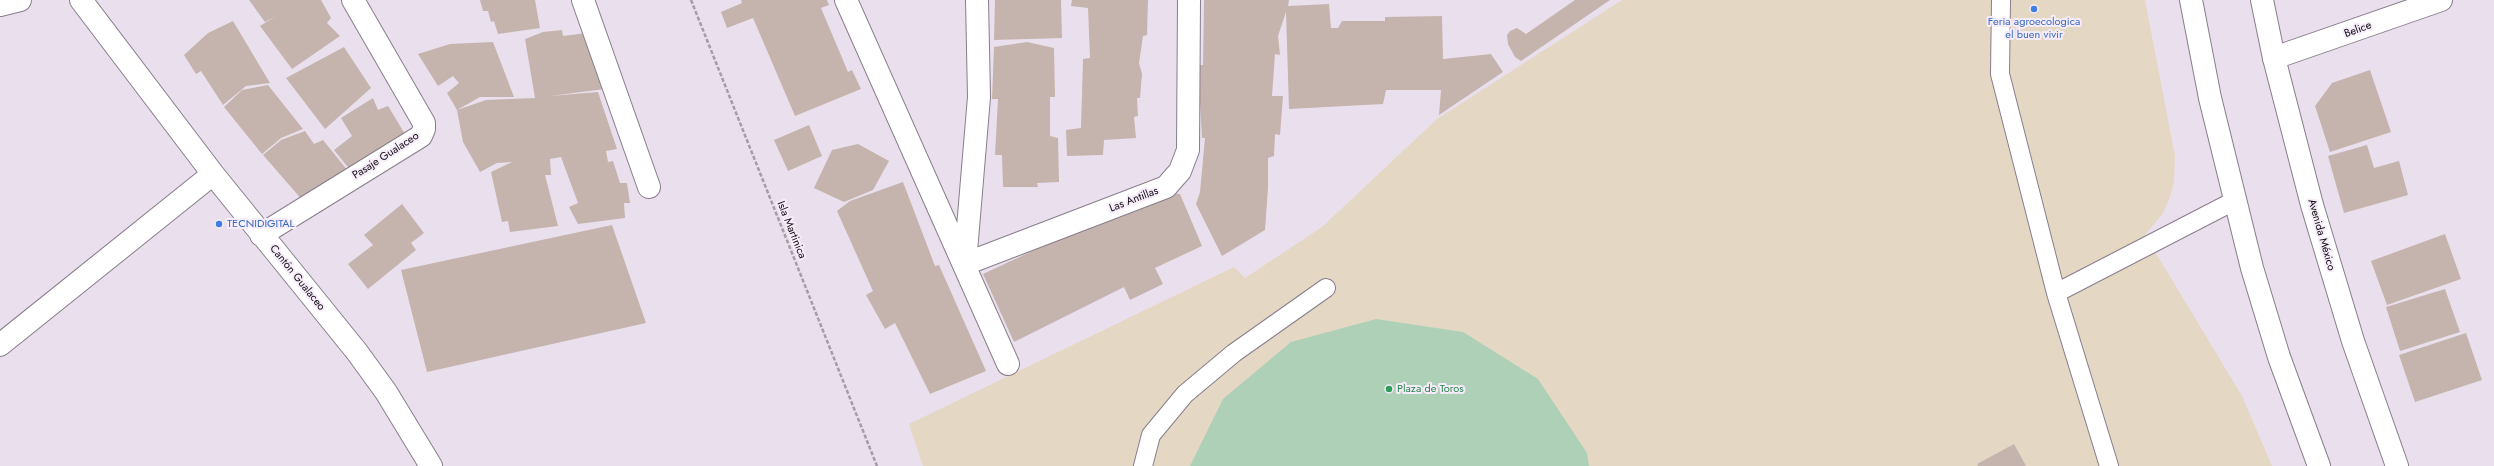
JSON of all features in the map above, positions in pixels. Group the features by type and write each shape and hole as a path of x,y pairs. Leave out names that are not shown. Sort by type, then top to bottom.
{"street":[{"path":"0,5 20,0"},
{"name":"Cantón Gualaceo","path":"81,0 213,174 374,374 432,466"},
{"name":"Pasaje Gualaceo","path":"261,235 421,136 424,130 424,123 353,0"},
{"path":"583,0 649,187"},
{"path":"846,0 965,264 1008,364"},
{"path":"965,264 979,97 977,0"},
{"name":"Las Antillas","path":"965,264 1166,187 1180,171 1188,150 1189,0"},
{"path":"2191,0 2210,98 2252,268 2279,357 2319,466"},
{"name":"Avenida México","path":"2262,0 2274,58 2312,205 2348,326 2382,430 2397,466"},
{"name":"Belice","path":"2274,58 2441,0"},
{"path":"0,345 213,174"}],"lane":[{"path":"2001,0 2000,74 2056,293 2109,466"},
{"path":"2056,293 2236,200"},
{"path":"1142,466 1151,435 1185,394 1234,353 1326,288"}],"path":[{"name":"Isla Martinica","path":"691,0 877,466"}],"shaded area":[{"path":"1622,0 2145,0 2175,156 2174,182 2170,197 2163,213 2145,235 2242,396 2272,466 923,466 909,424 1234,267 1245,278 1322,227 1437,119"}],"green space":[{"name":"Plaza de Toros","path":"1376,319 1463,332 1538,379 1587,453 1589,466 1190,466 1223,399 1291,342"}],"building":[{"path":"249,0 321,0 331,18 327,23 340,36 292,69 260,26 276,16 265,22"},
{"path":"480,0 535,0 540,28 498,34 494,21 491,22 488,11 483,11"},
{"path":"741,0 827,0 829,5 821,8 848,72 852,70 861,89 795,116 753,18 727,28 721,12 742,3"},
{"path":"995,0 1061,0 1062,38 994,40"},
{"path":"1072,0 1148,0 1147,35 1143,36 1139,63 1142,74 1140,98 1137,98 1138,116 1134,117 1136,138 1104,140 1103,155 1067,156 1066,130 1081,128 1083,59 1090,58 1088,8 1071,6"},
{"path":"1204,0 1289,0 1288,6 1329,4 1331,28 1338,28 1342,21 1385,21 1385,17 1442,16 1443,59 1491,54 1503,72 1439,115 1441,90 1386,90 1383,104 1289,109 1286,12 1278,36 1280,55 1275,54 1272,96 1283,96 1280,135 1275,134 1274,156 1268,158 1268,188 1265,230 1222,256 1196,204 1200,192 1205,138 1202,138 1198,65 1203,65"},
{"path":"1575,0 1610,0 1521,61 1515,57 1508,44 1507,35 1510,31 1517,28 1526,34"},
{"path":"233,21 270,83 246,86 223,105 201,71 196,74 184,55 208,33"},
{"path":"562,30 563,36 587,33 605,89 550,96 598,92 617,149 606,151 608,162 613,161 620,183 627,183 630,203 624,203 625,218 578,224 569,207 578,203 561,157 550,159 551,175 545,175 558,226 510,232 508,221 502,222 491,172 512,162 497,163 480,172 463,142 457,110 486,100 535,98 525,39 543,32"},
{"path":"493,42 514,97 480,97 457,110 447,93 459,83 453,76 438,86 418,54 450,44"},
{"path":"1027,42 1054,48 1055,97 1050,97 1050,136 1058,138 1059,182 1037,183 1038,187 1003,187 1002,155 995,155 998,99 992,99 994,47"},
{"path":"344,47 371,88 325,129 286,78"},
{"path":"2370,70 2391,132 2330,152 2315,106 2332,83"},
{"path":"268,85 303,129 281,138 262,154 224,107 242,90"},
{"path":"373,98 378,110 388,106 408,139 351,171 334,150 352,136 341,118"},
{"path":"809,125 822,156 788,171 774,140"},
{"path":"305,131 314,144 323,140 348,171 304,202 263,155 281,140"},
{"path":"858,144 889,161 873,190 844,202 814,188 832,150"},
{"path":"2367,145 2374,168 2399,161 2408,195 2344,213 2328,156"},
{"path":"903,182 935,266 939,265 986,371 930,394 895,323 885,329 866,295 873,291 837,211 850,201"},
{"path":"1161,191 1180,194 1202,246 1155,268 1163,284 1130,300 1124,287 1014,342 983,274"},
{"path":"402,204 424,233 411,243 416,250 368,289 348,264 373,245 364,235"},
{"path":"612,225 646,323 427,372 401,270"},
{"path":"2445,234 2461,279 2387,305 2371,261"},
{"path":"2445,289 2460,332 2400,351 2386,307"},
{"path":"2466,333 2482,380 2415,402 2399,355"},
{"path":"2014,444 2026,466 1978,466 1977,464"}],"place":[{"name":"Feria agroecologica el buen vivir","path":"2034,9"},
{"name":"TECNIDIGITAL","path":"219,224"},
{"name":"Plaza de Toros","path":"1389,389"}]}
